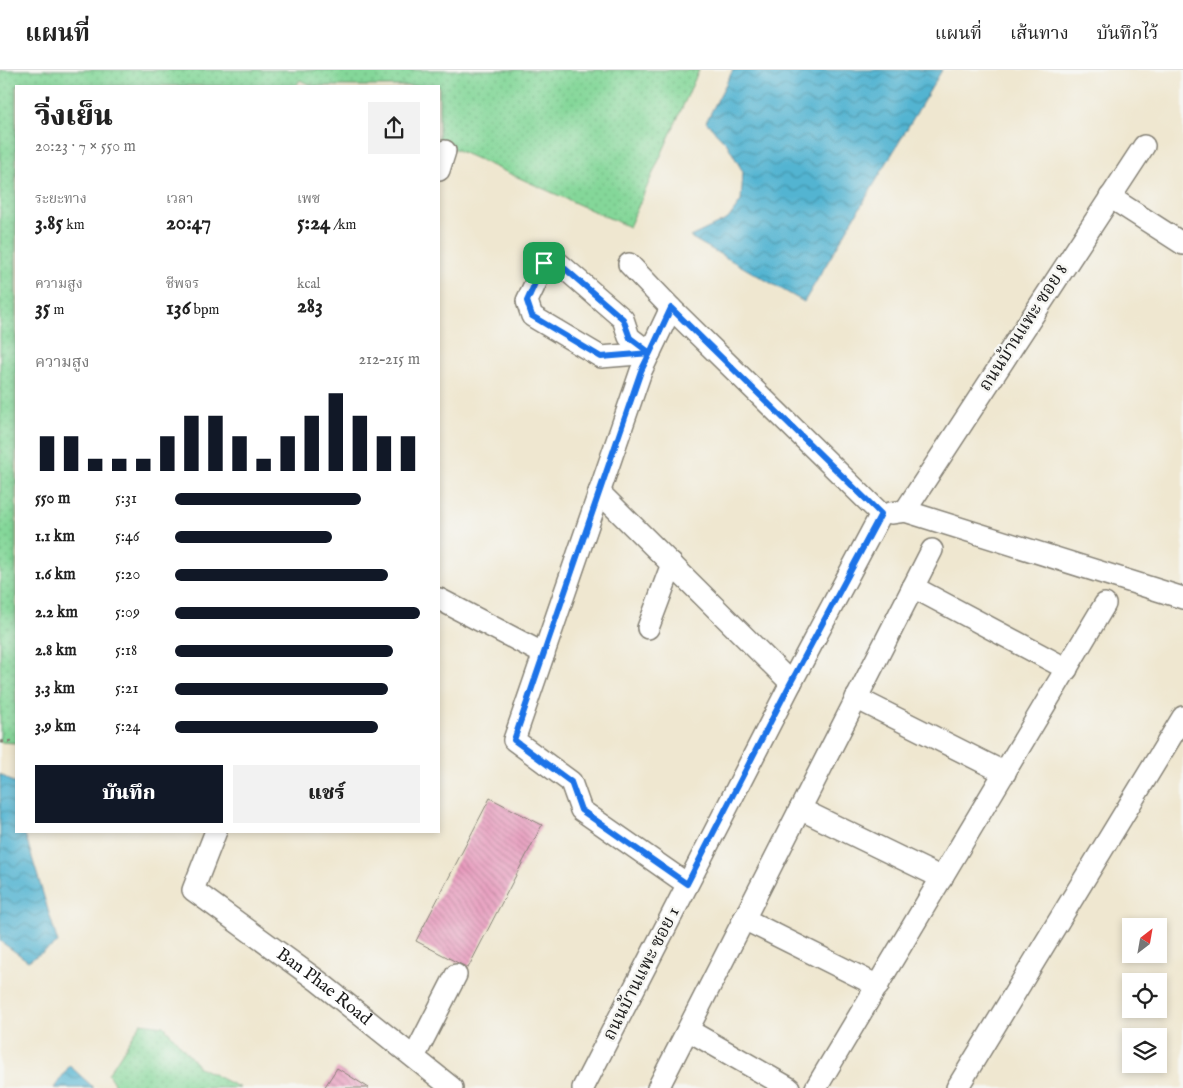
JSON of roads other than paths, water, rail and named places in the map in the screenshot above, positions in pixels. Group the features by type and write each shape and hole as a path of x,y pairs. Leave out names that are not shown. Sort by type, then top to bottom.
{"street":[{"name":"ถนนบ้านแพะ ซอย 8","path":"905,511 1144,146"},
{"path":"1110,197 1183,244"},
{"path":"555,260 623,319 630,338 650,353 601,357 532,316 527,301 544,263 555,260"},
{"path":"629,264 671,308 881,514 905,511 1180,591"},
{"path":"671,308 641,371 514,740 571,782 581,810 687,884"},
{"path":"599,492 790,684"},
{"name":"ถนนบ้านแพะ ซอย 1","path":"583,1088 790,684 881,514"},
{"path":"658,1088 932,550"},
{"path":"648,628 672,564"},
{"path":"913,587 1067,669"},
{"path":"440,600 544,654"},
{"path":"816,1088 1105,604"},
{"path":"856,698 1005,773"},
{"path":"957,1088 1183,717"},
{"path":"800,809 942,878"},
{"name":"Ban Phae Road","path":"215,833 193,890 318,981 452,1088"},
{"path":"744,919 878,986"},
{"path":"414,1057 456,975"},
{"path":"688,1030 789,1088"}],"water":[{"path":"733,70 942,70 804,302 690,237 728,219 741,201 743,172 727,144 706,122"},
{"path":"0,774 15,783 15,833 25,833 58,943 28,961 0,941"},
{"path":"70,1066 94,1088 54,1088"}]}
